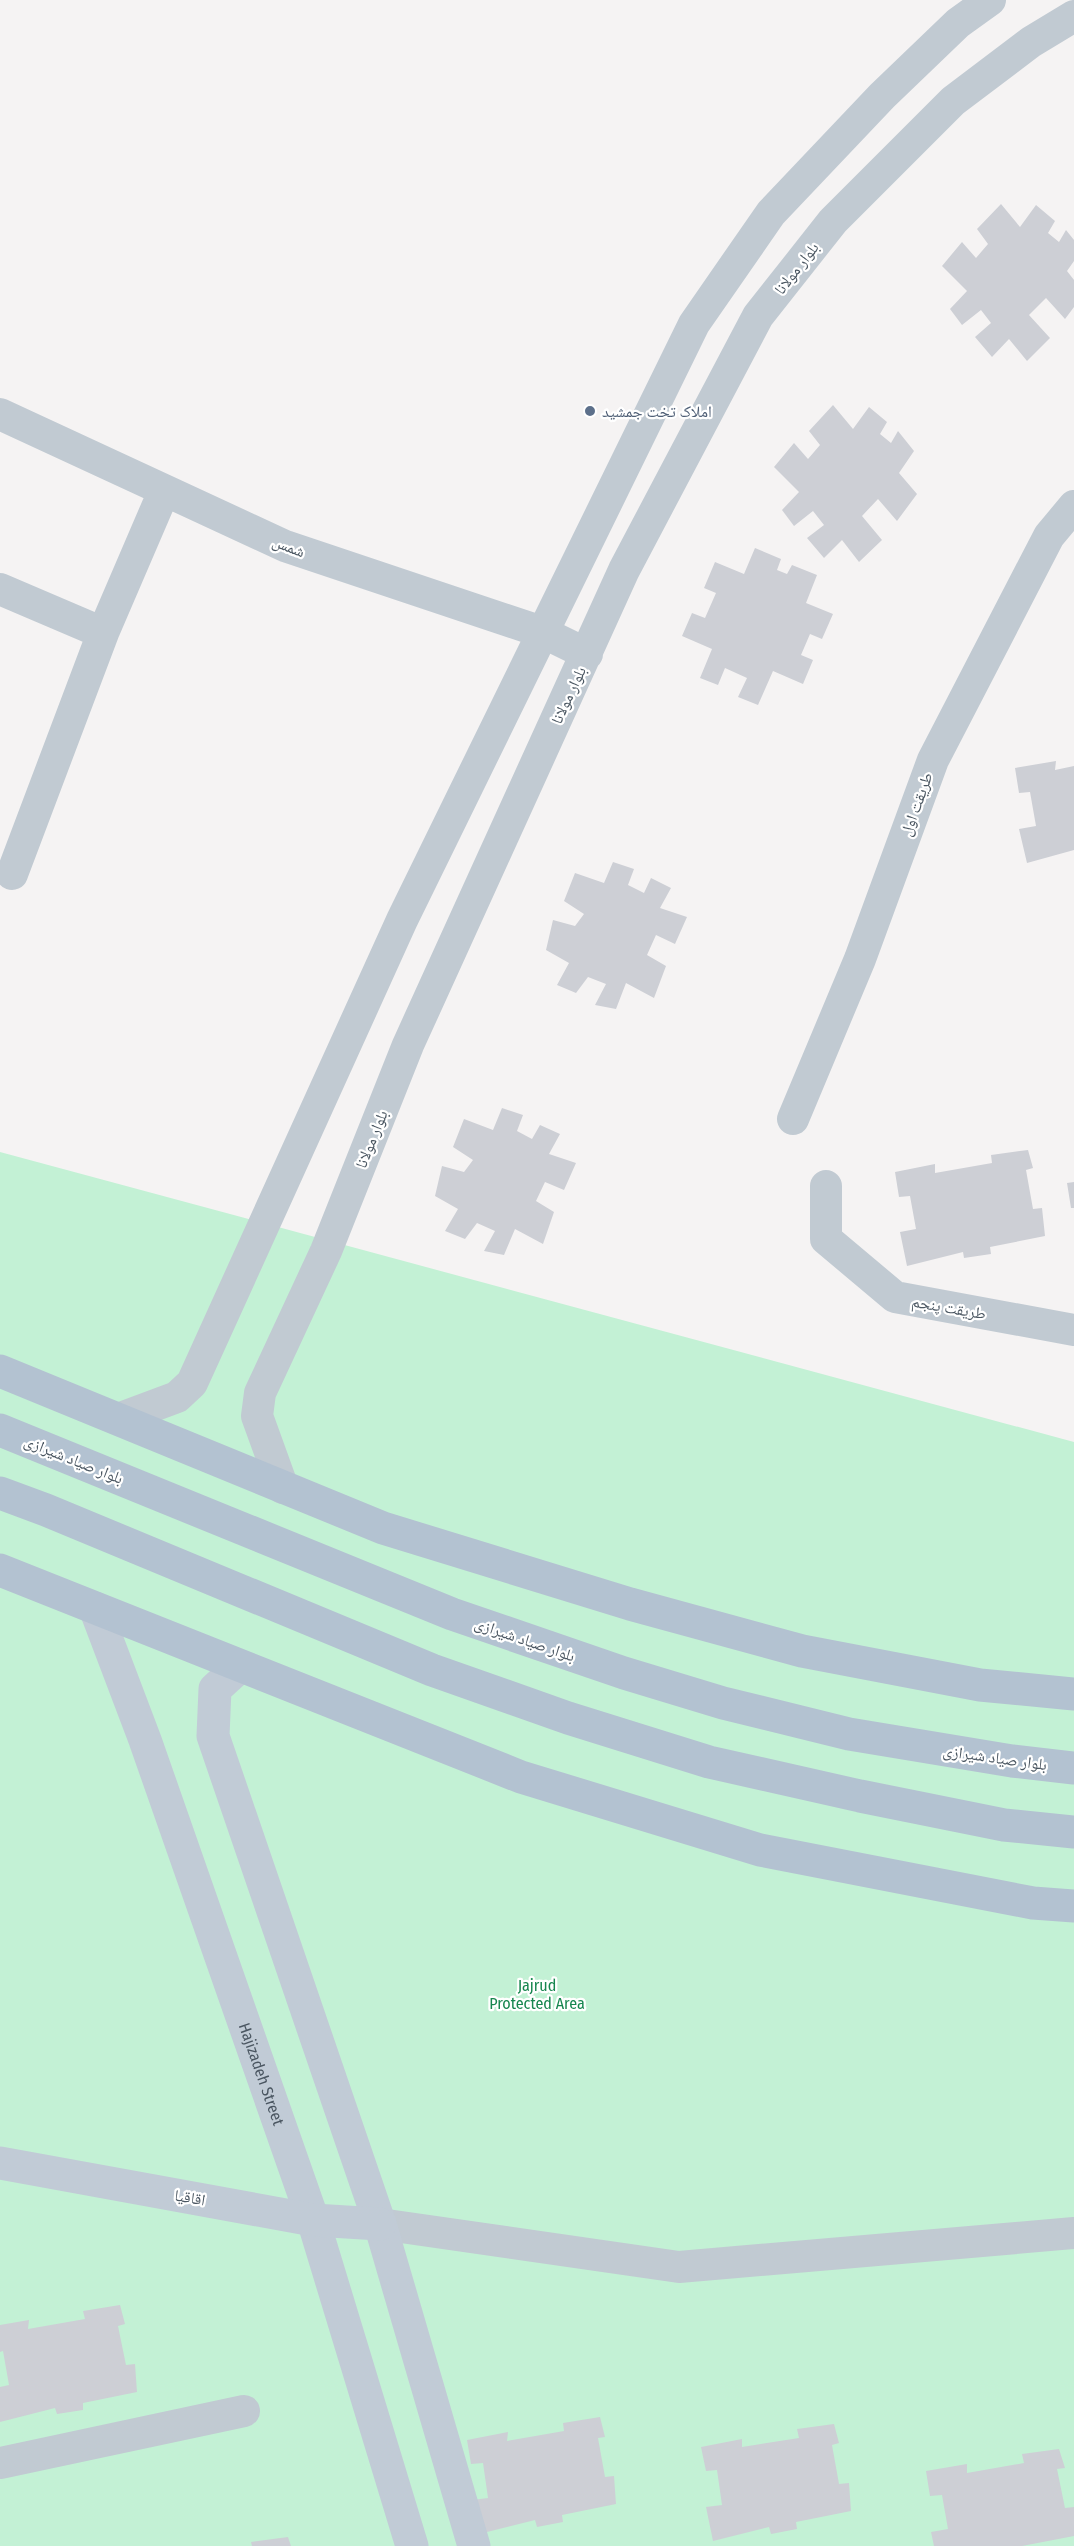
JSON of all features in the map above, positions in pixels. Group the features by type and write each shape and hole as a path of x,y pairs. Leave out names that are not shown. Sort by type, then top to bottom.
{"main road":[{"path":"0,1371 283,1488 394,1531 630,1604 802,1651 980,1685 1074,1694"},
{"name":"بلوار صیاد شیرازی","path":"0,1430 452,1614 624,1673 723,1703 849,1734 1012,1761 1074,1768"},
{"path":"0,1494 46,1510 432,1670 579,1722 709,1762 860,1796 1004,1825 1074,1832"},
{"path":"0,1570 239,1667 521,1777 760,1850 1033,1903 1074,1906"}],"street":[{"path":"118,1419 177,1397 192,1383 402,920 694,324 771,213 960,12 990,0"},
{"name":"بلوار مولانا","path":"283,1488 257,1416 260,1393 326,1251 408,1045 624,570 758,316 833,221 945,110 1031,42 1074,16"},
{"name":"شمس","path":"0,414 285,546 542,632 587,654"},
{"path":"12,874 103,633 164,491"},
{"name":"طریقت اول","path":"793,1119 860,959 933,760 1049,536 1074,506"},
{"path":"0,589 103,633"},
{"name":"طریقت پنجم","path":"826,1186 826,1239 895,1297 1074,1330"},
{"name":"Hajizadeh Street","path":"95,1608 145,1740 313,2220 412,2546"},
{"path":"239,1667 215,1689 213,1736 380,2224 474,2546"},
{"name":"اقاقیا","path":"0,2163 313,2220 380,2224"},
{"path":"380,2224 679,2267 1074,2233"},
{"path":"0,2463 244,2411"}],"green space":[{"name":"Jajrud Protected Area","path":"0,1152 1074,1442 1074,2546 0,2546"}],"building":[{"path":"1001,204 1020,227 1036,205 1055,221 1048,233 1059,242 1066,230 1074,240 1074,261 1067,271 1074,280 1074,307 1065,319 1046,298 1029,315 1050,338 1027,361 1009,339 992,357 975,337 991,323 981,310 962,325 950,309 967,291 942,266 962,242 976,258 988,244 977,229"},
{"path":"833,405 853,429 869,407 887,422 880,434 891,443 898,431 914,451 899,473 917,494 897,521 878,499 862,516 882,540 859,562 842,540 824,558 807,538 824,525 813,511 794,526 782,510 799,492 774,467 794,443 808,459 820,445 809,431"},
{"path":"755,548 781,559 777,570 787,574 792,565 817,575 806,603 833,614 822,639 810,634 801,655 813,660 803,684 773,671 758,705 738,697 747,678 725,668 718,685 700,678 712,649 682,636 692,613 705,618 716,593 704,588 715,562 744,574"},
{"path":"1056,761 1055,770 1074,766 1074,850 1027,863 1019,829 1036,826 1030,792 1019,793 1015,768"},
{"path":"613,862 634,869 628,885 644,893 651,878 671,888 660,908 687,917 675,944 656,935 647,955 666,966 654,998 626,983 616,1009 595,1005 606,984 588,977 576,993 557,985 569,963 546,950 553,920 575,926 584,914 564,901 575,873 604,883"},
{"path":"502,1108 523,1115 517,1131 532,1139 540,1125 560,1134 549,1154 576,1163 564,1190 545,1182 536,1201 554,1212 543,1244 515,1229 504,1255 484,1251 495,1231 477,1223 465,1239 445,1231 458,1209 435,1196 442,1166 464,1172 473,1160 453,1147 464,1119 493,1130"},
{"path":"1028,1150 1033,1168 1026,1170 1033,1209 1042,1208 1045,1236 990,1247 991,1254 964,1258 963,1252 907,1266 900,1232 916,1229 910,1196 899,1197 895,1172 935,1164 935,1173 992,1163 991,1155"},
{"path":"1074,1182 1074,1208 1071,1208 1067,1183"},
{"path":"120,2305 125,2324 118,2326 126,2365 135,2364 137,2392 83,2403 83,2410 57,2414 55,2408 0,2422 0,2387 9,2385 3,2351 0,2352 0,2325 29,2320 28,2329 85,2319 83,2311"},
{"path":"600,2417 605,2437 598,2438 605,2477 614,2476 616,2504 562,2515 563,2522 537,2527 535,2520 479,2534 472,2500 488,2498 483,2463 471,2464 467,2440 508,2432 507,2441 564,2431 563,2423"},
{"path":"834,2424 839,2443 832,2445 839,2484 849,2483 851,2511 796,2522 797,2529 771,2534 769,2527 713,2541 706,2507 722,2505 717,2470 706,2471 701,2447 742,2439 742,2447 799,2438 797,2429"},
{"path":"1059,2449 1065,2468 1057,2469 1065,2508 1074,2507 1074,2536 1022,2546 934,2546 931,2532 948,2529 942,2495 930,2496 926,2471 967,2464 967,2473 1024,2463 1022,2454"},
{"path":"288,2537 291,2546 252,2546 251,2542"}],"place":[{"name":"املاک تخت جمشید","path":"590,411"}]}
